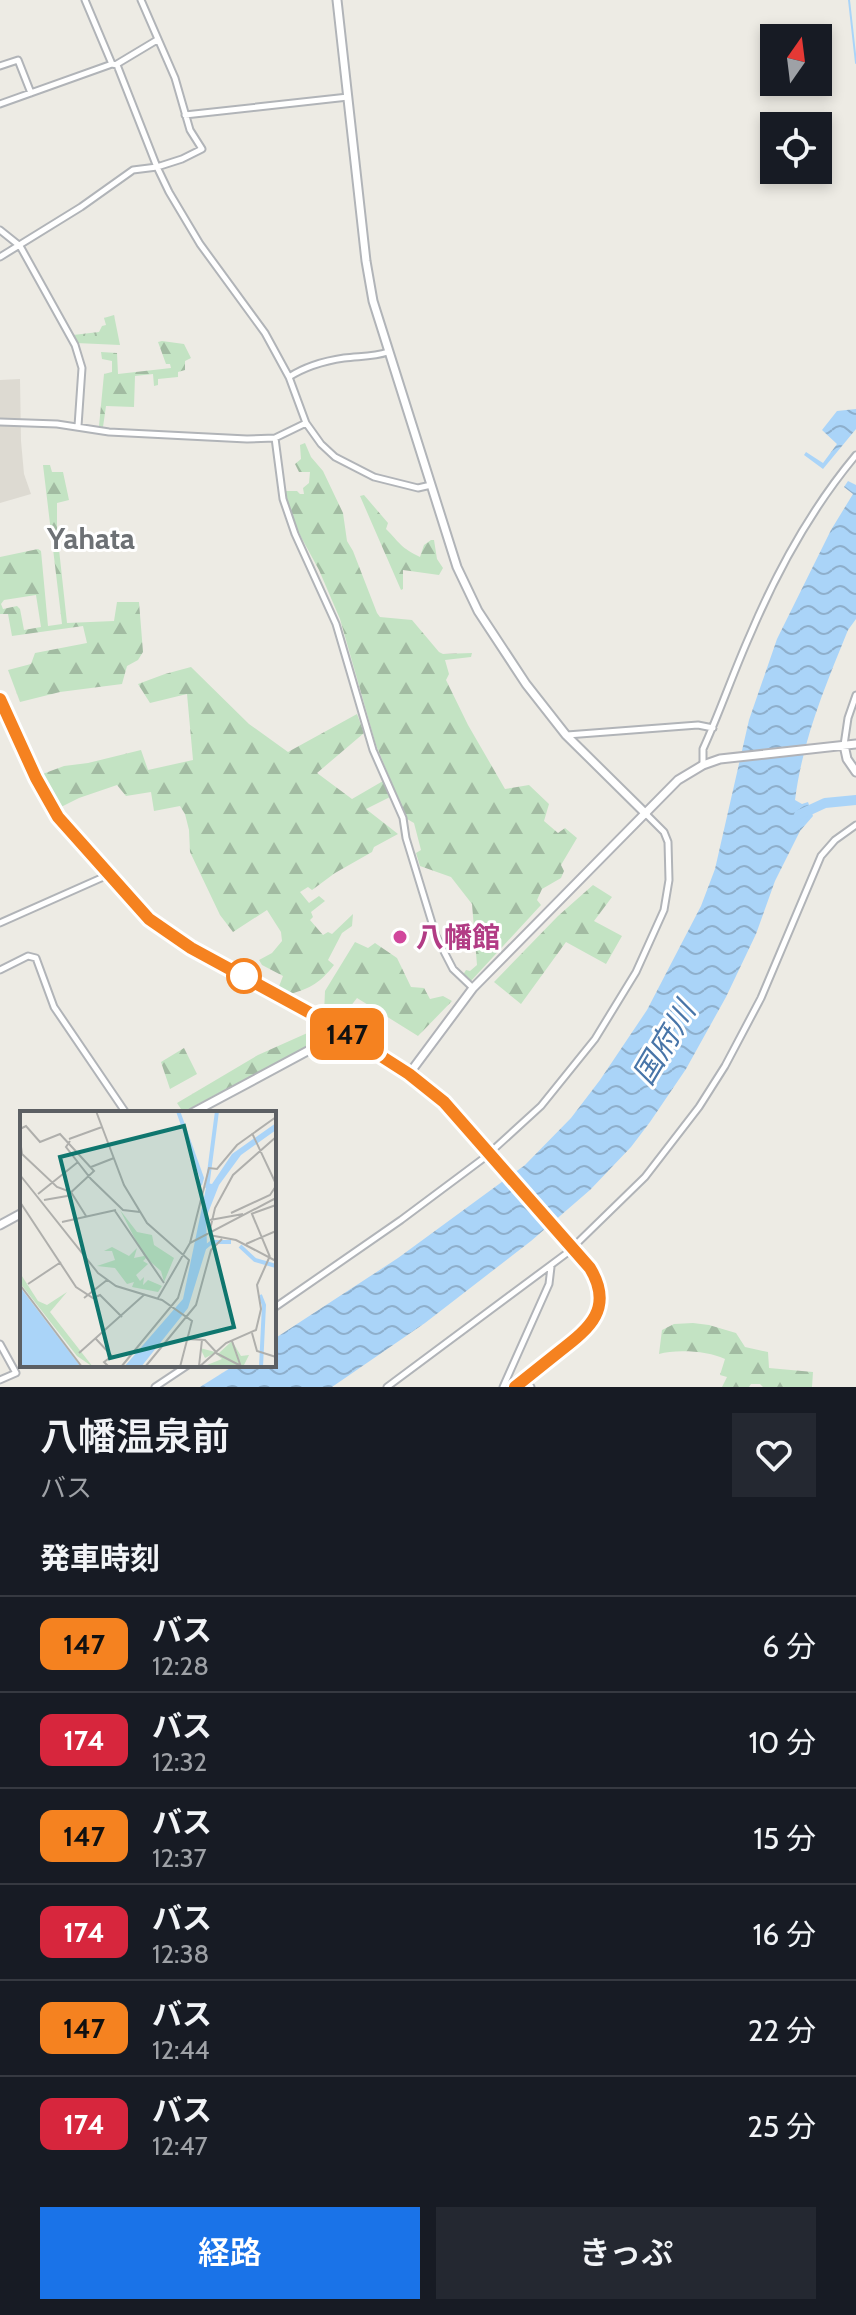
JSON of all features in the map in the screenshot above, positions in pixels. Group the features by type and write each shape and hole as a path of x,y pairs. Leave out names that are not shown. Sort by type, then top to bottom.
{"highway":[{"path":"0,699 50,806 149,919 172,936 334,1026 409,1074 444,1102 590,1268 598,1283 596,1315 582,1333 517,1386"}],"street":[{"path":"85,0 169,192 200,244 265,333 289,377 306,423 326,450 364,472 418,488 431,485"},
{"path":"0,257 81,207 133,170 157,167 202,149 190,130 175,78 141,0"},
{"path":"276,1307 491,1154 541,1106 595,1039 636,972 664,910 670,855 664,832 566,735 526,684 478,611 457,567 369,283 337,0"},
{"path":"0,104 115,64 157,40"},
{"path":"0,66 18,60 31,93"},
{"path":"185,115 348,97"},
{"path":"0,230 20,246 75,345 82,380 78,426"},
{"path":"289,377 303,368 329,361 388,352"},
{"path":"0,422 78,426 109,432 275,438 306,423"},
{"path":"275,438 283,499 295,534 336,624 373,750 403,818 406,838 436,936 453,969 473,988"},
{"path":"706,764 703,749 750,634 814,511 856,455"},
{"path":"856,695 848,718 844,745 847,759 856,772"},
{"path":"566,735 698,725 713,728"},
{"path":"409,1074 473,988 678,780 706,764 740,755 856,744"},
{"path":"387,1387 551,1266 645,1177 699,1107 725,1066 761,998 816,865 827,847 856,825"},
{"path":"0,923 108,875"},
{"path":"0,970 28,956 36,958 54,1007 125,1111"},
{"path":"196,1111 315,1047 334,1026"},
{"path":"0,1225 20,1214"},
{"path":"503,1387 549,1284 551,1266"},
{"path":"0,1344 16,1373 0,1380"},
{"path":"155,1387 185,1367"},
{"path":"517,1386 531,1387"}],"shaded area":[{"path":"20,379 24,474 31,494 0,503 0,380"}],"green space":[{"path":"114,315 120,345 76,343 73,335 99,332 106,325 104,318"},
{"path":"158,342 184,344 191,358 185,361 185,370 178,372 178,377 158,379 158,385 154,386 153,374 135,376 134,407 106,406 103,427 99,426 104,374 112,372 112,361 102,359 101,352 117,353 118,374 171,368 170,364 166,364"},
{"path":"305,443 311,457 323,471 343,513 347,541 377,613 380,617 412,620 443,654 472,653 471,657 445,660 449,674 446,680 468,725 505,789 529,785 549,804 544,821 558,833 565,828 577,838 561,865 564,871 561,878 542,889 537,900 541,905 470,982 463,975 477,965 472,904 451,877 420,866 416,853 421,850 414,823 407,819 376,745 340,619 319,570 294,524 285,491 304,494 303,488 309,483 310,472 299,472 295,464 301,459 300,445"},
{"path":"43,465 50,465 52,472 63,472 69,500 57,503 67,623 114,621 117,602 139,602 143,652 138,660 127,666 122,684 60,692 20,702 8,670 31,664 35,653 87,643 83,626 12,636 8,614 0,614 0,557 38,549 41,551 48,626 62,624","holes":["36,595 41,627 24,630 20,609 17,606 3,609 1,604 4,600"]},
{"path":"364,495 388,523 386,529 409,551 420,557 424,545 434,540 437,559 443,568 439,575 403,570 401,590 360,496"},
{"path":"191,667 249,724 288,752 357,714 364,733 317,773 352,799 383,781 390,797 366,809 398,834 312,890 308,887 300,892 309,903 319,896 325,901 311,912 313,917 310,920 323,935 328,932 332,934 353,914 352,926 342,933 328,960 334,965 319,981 297,992 290,994 278,989 283,976 262,965 259,960 272,953 282,941 281,932 267,910 233,932 220,915 190,852 189,830 180,806 154,811 151,792 126,796 117,785 59,808 40,775 64,766 141,750 148,770 193,760 187,694 150,703 138,684"},
{"path":"593,885 612,897 594,921 622,936 606,964 566,942 521,1004 494,982"},
{"path":"355,942 368,948 375,943 397,958 411,987 424,988 430,999 443,996 452,1001 418,1036 357,998 343,1016 334,1020 324,1013 325,991"},
{"path":"323,1026 320,1037 302,1049 185,1111 177,1103 258,1055"},
{"path":"184,1048 197,1074 170,1089 161,1062"},
{"path":"693,1323 736,1333 745,1347 768,1352 769,1368 813,1372 812,1387 763,1387 751,1384 749,1387 722,1387 727,1377 720,1375 725,1359 692,1352 659,1354 662,1330 674,1324"}],"water":[{"path":"856,409 856,429 823,469 804,455 806,452 823,463 837,444 822,430 837,411"},
{"name":"国府川","path":"848,481 856,485 856,619 848,630 823,692 799,777 795,800 802,804 808,802 813,816 800,831 775,881 756,934 726,997 686,1069 650,1122 590,1190 531,1241 425,1323 332,1387 200,1387 232,1367 276,1367 276,1338 398,1258 525,1165 571,1118 600,1080 647,1010 701,906 715,869 749,720 777,639 831,530 853,494 844,487"}],"waterway":[{"path":"849,0 856,63"},
{"path":"799,815 825,803 856,800"}],"bus line":[{"name":"147","path":"0,699 50,806 149,919 191,948 316,1016 420,1081 444,1102 590,1268 596,1277 600,1297 593,1321 515,1387"}],"place":[{"name":"八幡館","path":"400,937"}],"district":[{"name":"Yahata","path":"91,538"}]}
